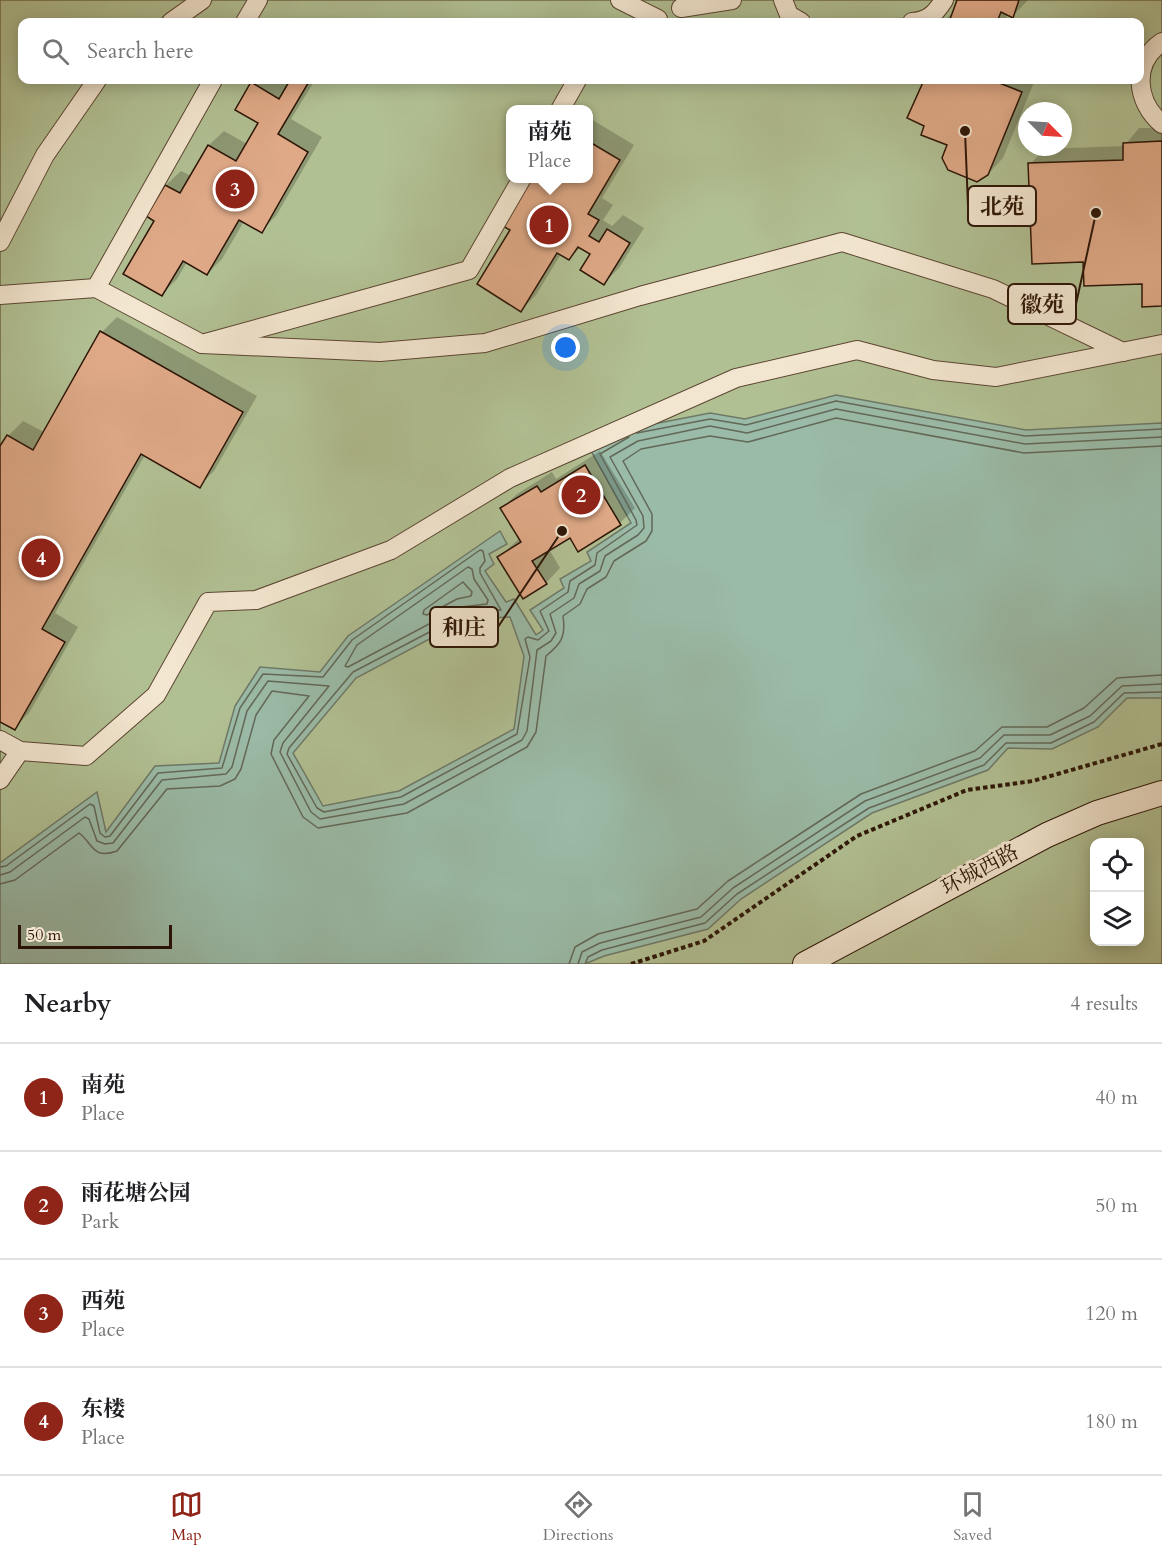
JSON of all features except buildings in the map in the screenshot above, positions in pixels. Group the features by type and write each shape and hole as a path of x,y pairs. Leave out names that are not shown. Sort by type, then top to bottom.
{"street":[{"path":"177,18 202,0"},
{"path":"247,18 258,0"},
{"path":"620,0 650,18"},
{"path":"660,18 685,4 732,0"},
{"path":"783,0 789,15 794,18"},
{"path":"928,18 935,14 944,0"},
{"path":"1144,65 1148,56 1162,42"},
{"path":"0,242 45,155 94,84"},
{"path":"96,288 211,84"},
{"path":"563,105 575,84"},
{"path":"1140,84 1144,102 1152,116 1162,124"},
{"path":"202,344 469,270 519,183"},
{"path":"0,295 96,288 202,344 380,352 485,343 640,296 842,242 993,289 1123,352"},
{"path":"0,740 20,751 86,756 156,694 208,602 256,600 391,550 510,478 736,378 857,350 933,370 996,377 1162,344"},
{"path":"0,780 20,751"},
{"name":"环城西路","path":"805,964 1047,835 1097,813 1162,793"}],"path":[{"path":"631,964 704,941 857,836 956,794 968,790 1033,781 1162,744"}],"shaded area":[{"path":"0,0 1162,0 1162,964 0,964"}],"water":[{"path":"836,395 1026,430 1162,423 1162,698 1127,698 1098,727 1052,749 1008,748 988,770 872,813 741,899 708,929 604,956 585,964 0,964 0,863 97,792 106,832 155,766 219,763 235,706 260,667 320,672 348,636 500,531 507,544 489,554 494,564 485,571 506,602 514,599 536,635 543,630 530,610 564,588 560,579 591,561 587,552 631,523 590,449 633,428 710,413 745,419","holes":["510,617 524,656 514,729 399,791 323,806 293,753 356,678 467,619"]}],"place":[{"name":"北苑","path":"965,131"},
{"name":"西苑","path":"235,189"},
{"name":"徽苑","path":"1096,213"},
{"name":"南苑","path":"549,225"},
{"name":"雨花塘公园","path":"581,495"},
{"name":"和庄","path":"562,531"},
{"name":"东楼","path":"41,558"}]}
